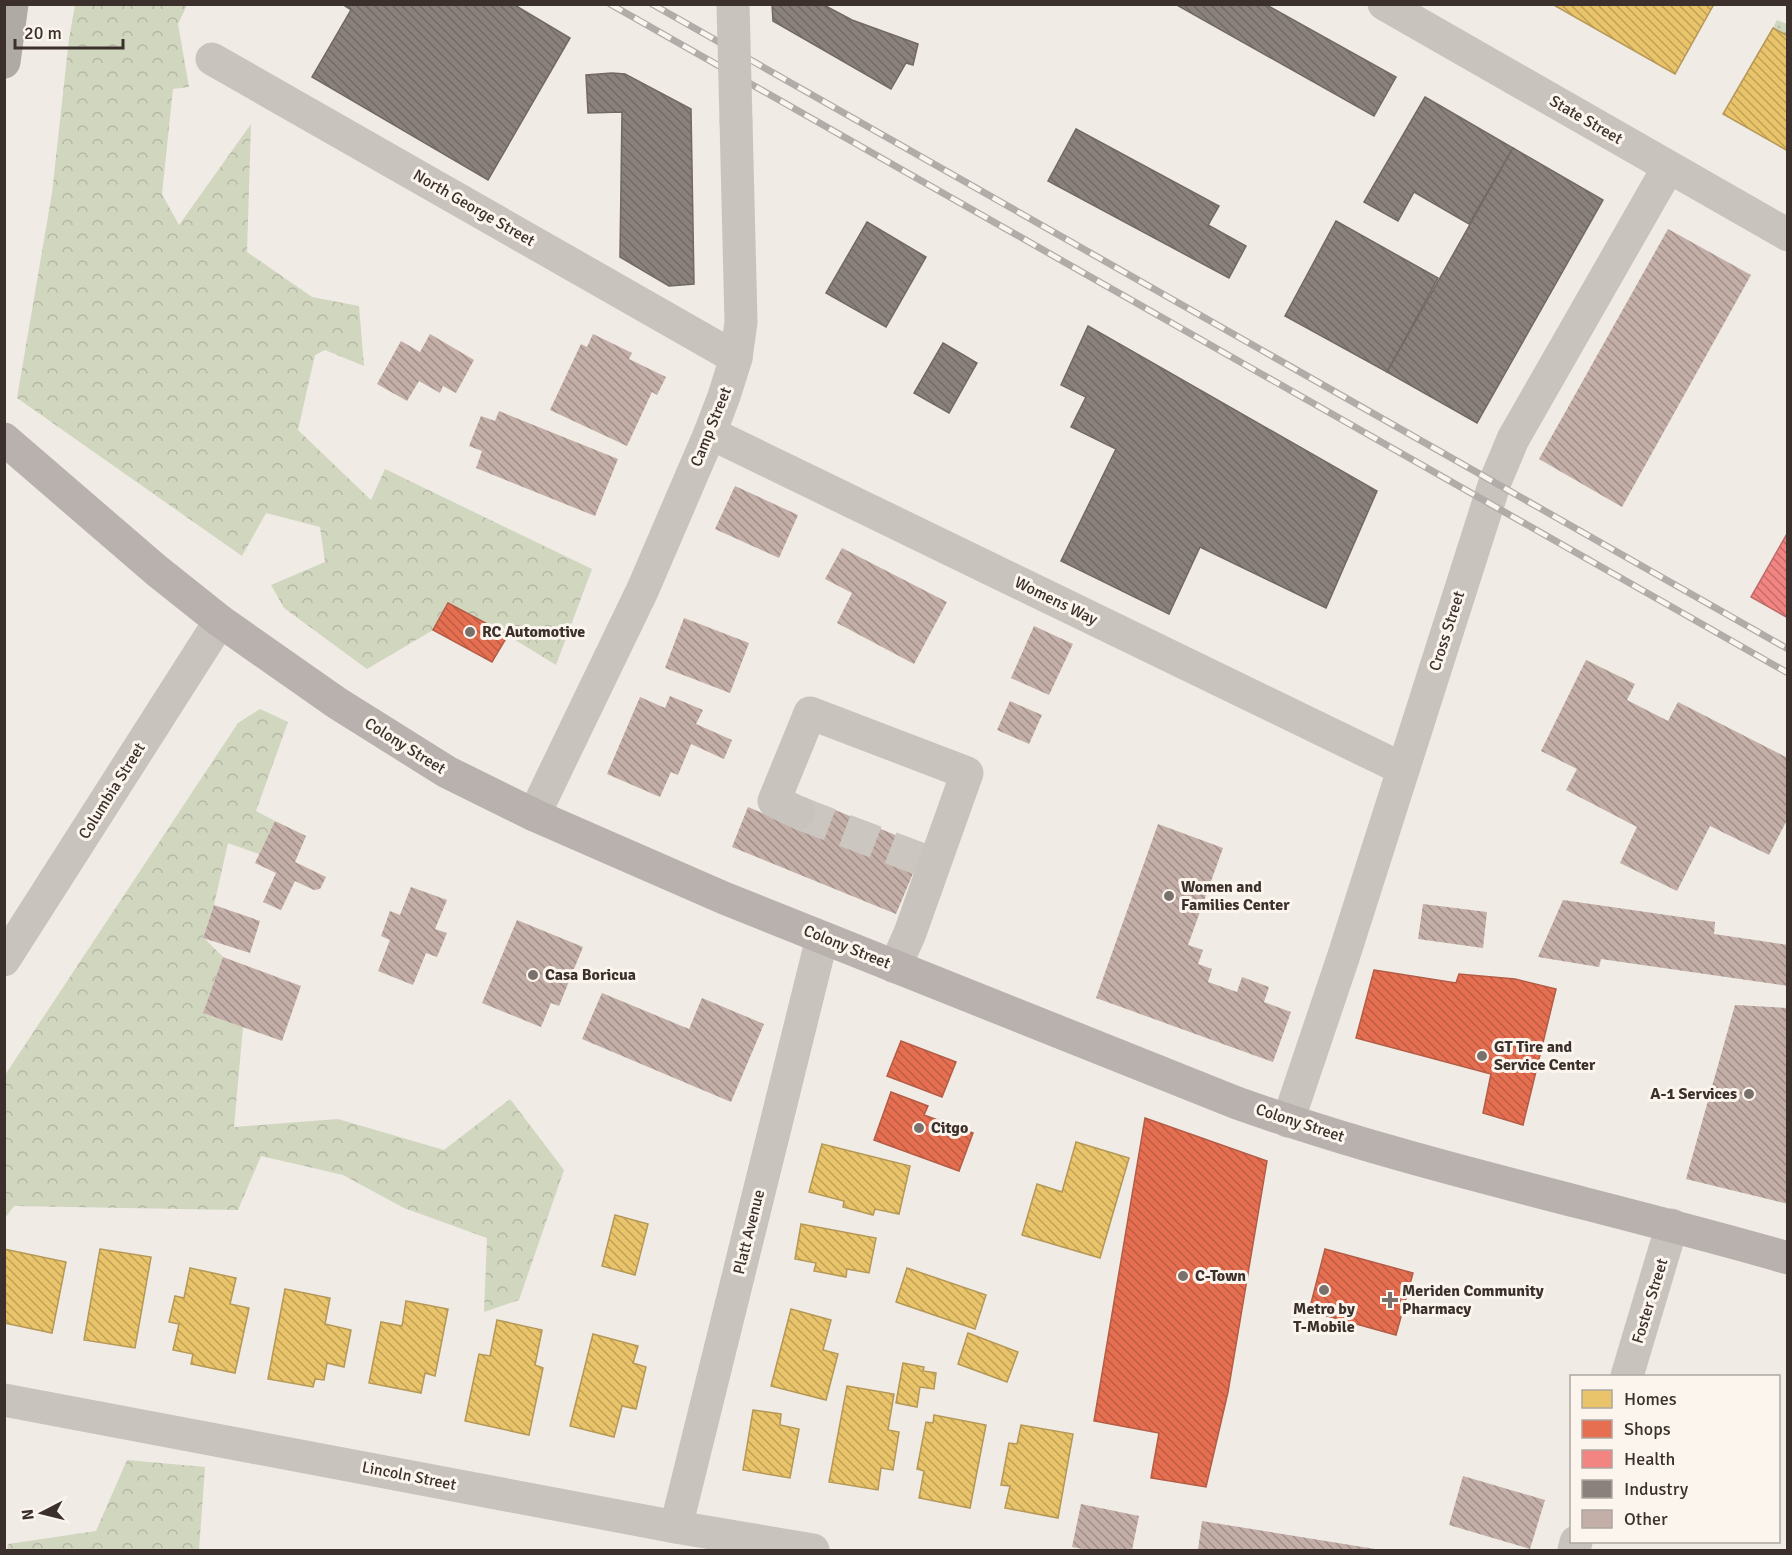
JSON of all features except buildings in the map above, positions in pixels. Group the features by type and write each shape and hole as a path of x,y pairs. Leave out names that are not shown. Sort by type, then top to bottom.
{"highway":[{"path":"4,62 12,4"}],"main road":[{"name":"Colony Street","path":"4,439 156,570 220,621 337,703 415,752 475,786 534,815 822,938 1237,1103 1368,1145 1788,1258"}],"street":[{"name":"Camp Street","path":"534,815 643,589 710,433 736,358 741,322 733,4"},
{"name":"State Street","path":"1384,4 1788,236"},
{"name":"North George Street","path":"212,59 736,358"},
{"name":"Cross Street","path":"1288,1121 1343,958 1495,482 1513,439 1668,168"},
{"name":"Womens Way","path":"710,433 1403,769"},
{"name":"Columbia Street","path":"4,960 220,621"},
{"path":"799,813 774,801 810,713 967,773 927,862 910,933 895,967"},
{"name":"Platt Avenue","path":"676,1527 822,938"},
{"name":"Foster Street","path":"1628,1375 1672,1225"},
{"name":"Lincoln Street","path":"4,1400 813,1551"}],"green space":[{"path":"75,5 187,5 178,24 189,87 173,89 162,194 179,225 251,124 247,252 312,297 359,306 364,366 325,350 315,355 298,430 371,500 385,469 592,569 556,665 448,603 433,630 367,669 284,608 271,585 325,562 320,527 266,513 242,556 17,398 52,193 69,39"},
{"path":"1777,20 1787,24 1787,36 1773,28"},
{"path":"260,709 288,722 256,811 275,821 259,854 228,843 214,905 203,937 223,957 203,1013 243,1027 234,1127 338,1119 444,1150 510,1099 564,1170 519,1300 484,1312 487,1238 404,1208 343,1175 261,1156 238,1210 14,1206 5,1218 5,1075 238,723"},
{"path":"127,1460 205,1467 199,1550 7,1550 8,1544 96,1531"}],"tunnel":[{"path":"799,813 920,859"}],"railway":[{"path":"610,4 1788,673"},
{"path":"652,4 1788,649"}],"place":[{"name":"RC Automotive","path":"470,632"},
{"name":"Women and Families Center","path":"1169,896"},
{"name":"Casa Boricua","path":"533,975"},
{"name":"GT Tire and Service Center","path":"1482,1056"},
{"name":"A-1 Services","path":"1749,1094"},
{"name":"Citgo","path":"919,1128"},
{"name":"C-Town","path":"1183,1276"},
{"name":"Metro by T-Mobile","path":"1324,1290"},
{"name":"Meriden Community Pharmacy","path":"1390,1300"}]}
